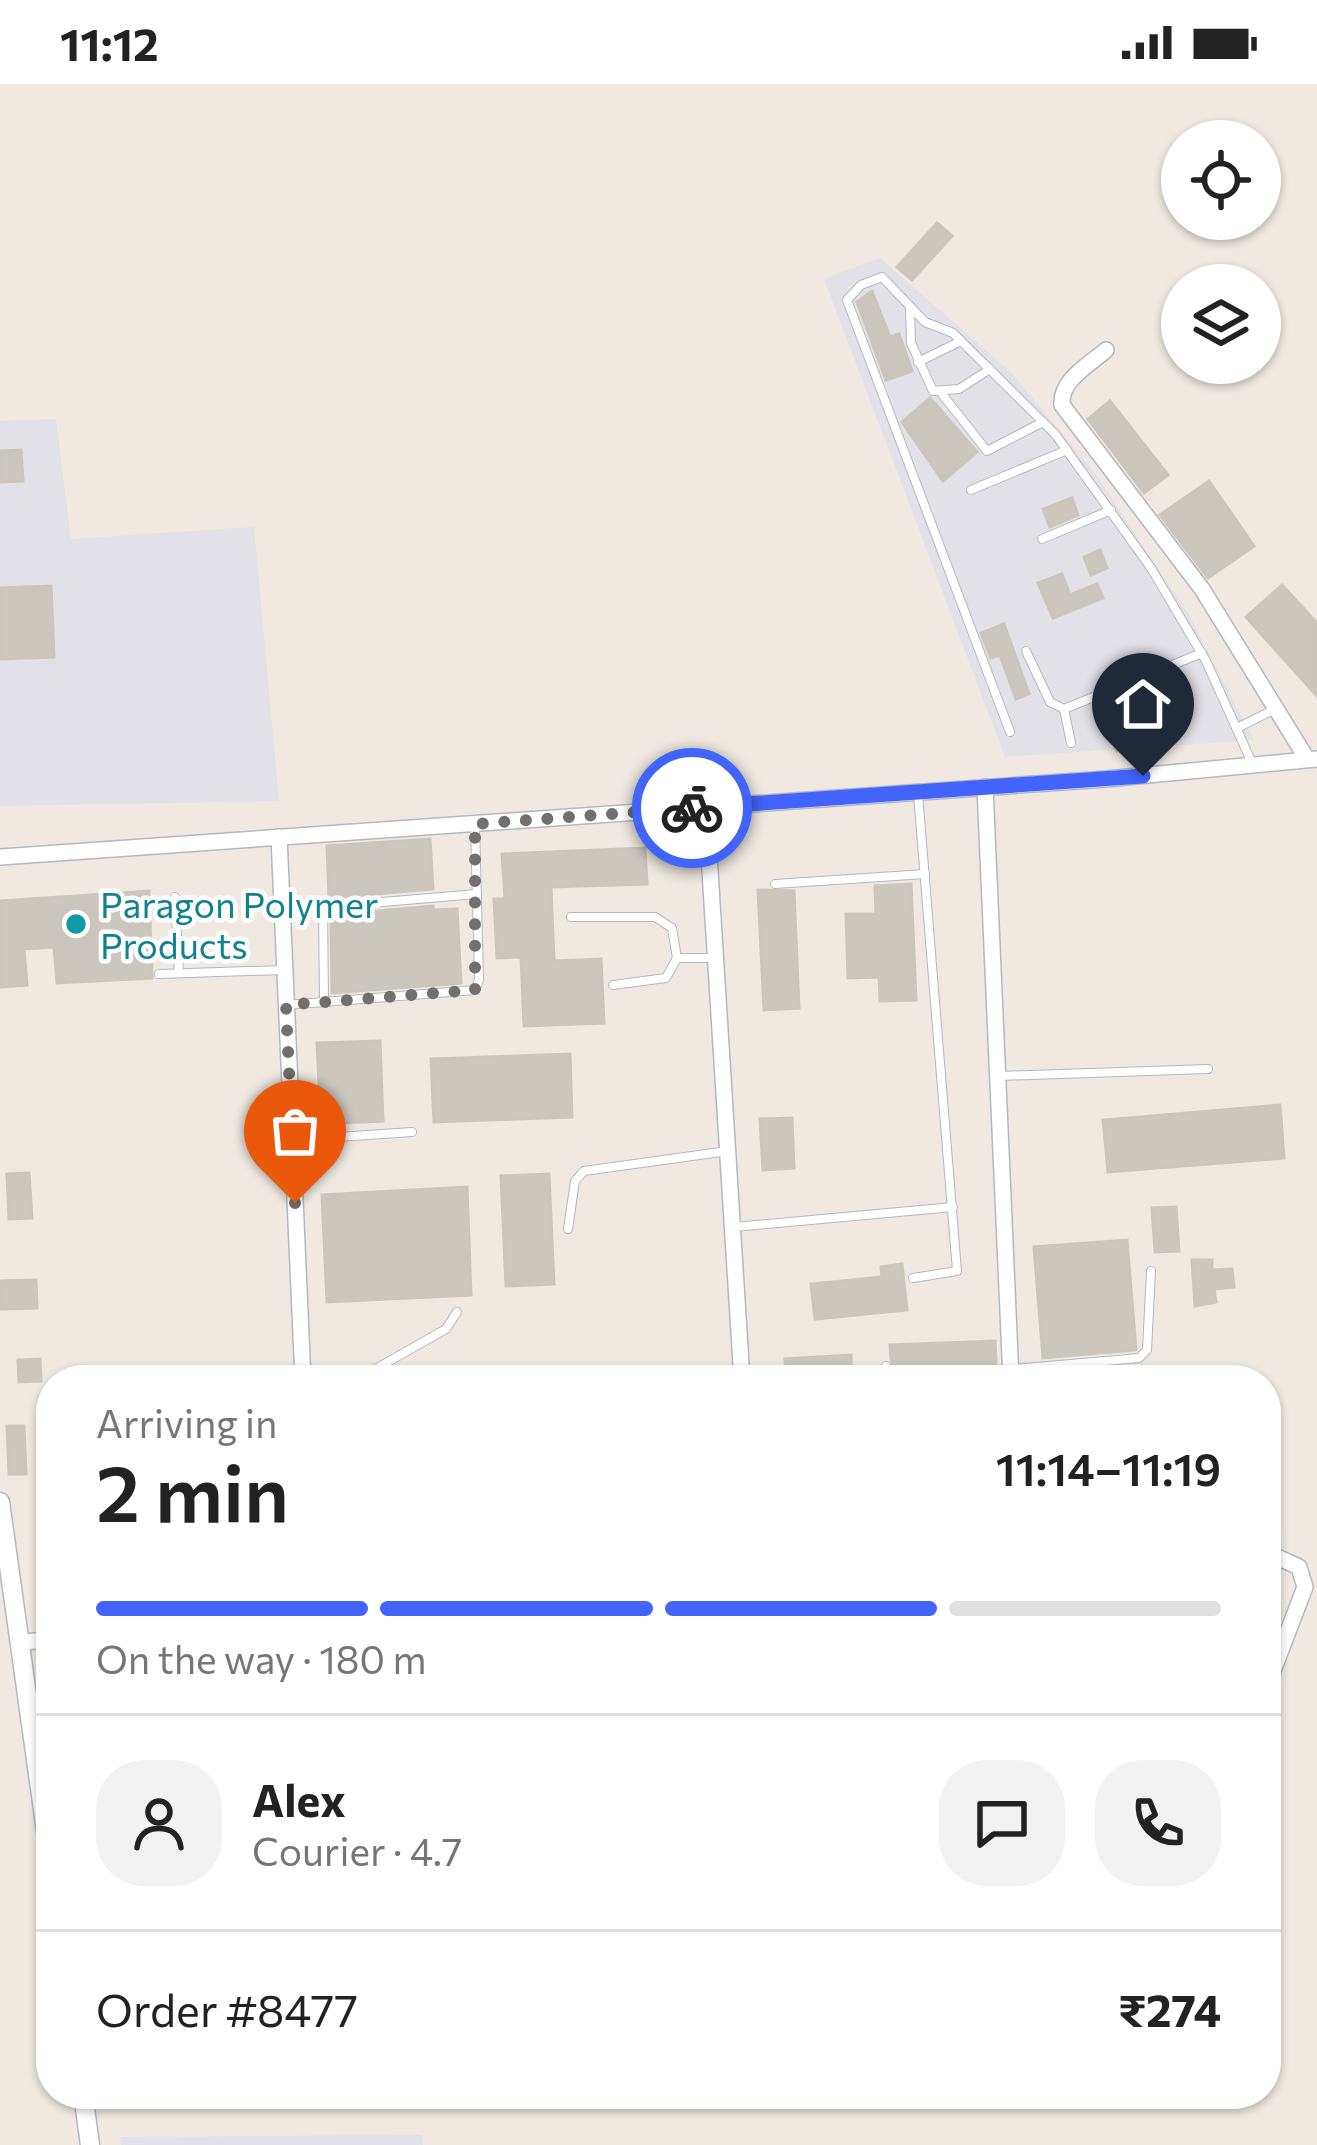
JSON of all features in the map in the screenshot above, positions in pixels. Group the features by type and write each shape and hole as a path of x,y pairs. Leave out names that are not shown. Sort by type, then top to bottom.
{"street":[{"path":"1106,350 1070,381 1061,393 1062,405 1202,589 1312,759"},
{"path":"0,857 985,788 1312,759"},
{"path":"985,788 1010,1365"},
{"path":"706,807 741,1365"},
{"path":"279,837 302,1365"},
{"path":"0,1502 36,1758"},
{"path":"1281,1559 1299,1567 1305,1587 1281,1650"},
{"path":"20,1642 36,1641"},
{"path":"84,2109 90,2145"}],"lane":[{"path":"1010,732 847,300 861,285 882,278 910,308 962,341 1067,450 1202,653 1252,764"},
{"path":"910,308 922,379 941,392 987,451 1043,422"},
{"path":"918,362 962,341"},
{"path":"941,392 959,389 990,369"},
{"path":"971,490 1067,450"},
{"path":"1042,539 1111,510"},
{"path":"1026,651 1050,702 1064,709 1202,653"},
{"path":"1143,677 1162,722"},
{"path":"1239,728 1276,708"},
{"path":"1064,709 1071,743"},
{"path":"913,1278 957,1273 918,792"},
{"path":"286,1005 475,990 475,824"},
{"path":"775,884 925,874"},
{"path":"324,1002 323,907 477,894"},
{"path":"176,896 179,973"},
{"path":"571,917 660,918 672,928 677,958 666,978 614,985"},
{"path":"677,958 716,958"},
{"path":"159,974 285,970"},
{"path":"998,1076 1208,1070"},
{"path":"292,1140 412,1132"},
{"path":"568,1229 575,1181 584,1172 728,1151"},
{"path":"733,1227 953,1207"},
{"path":"1083,1365 1139,1358 1147,1350 1151,1271"},
{"path":"382,1365 446,1329 457,1312"}],"shaded area":[{"path":"880,258 1011,372 1097,476 1189,615 1254,740 1005,757 824,279"},
{"path":"56,419 71,539 254,527 279,801 0,806 0,421"},
{"path":"422,2135 423,2145 121,2145 120,2137"}],"building":[{"path":"937,223 952,236 912,280 897,267"},
{"path":"872,291 890,337 899,334 912,371 886,380 857,302"},
{"path":"930,398 977,452 943,481 902,422"},
{"path":"1110,401 1168,475 1144,493 1088,419"},
{"path":"21,450 23,481 0,482 0,451"},
{"path":"1209,481 1254,546 1208,578 1160,515"},
{"path":"1072,498 1078,515 1050,527 1043,509"},
{"path":"1100,550 1107,568 1091,575 1084,557"},
{"path":"1062,574 1070,595 1097,584 1103,598 1053,618 1038,583"},
{"path":"1282,585 1317,623 1317,696 1246,617"},
{"path":"51,586 54,657 0,659 0,588"},
{"path":"1004,624 1029,694 1016,699 1000,655 991,658 981,633"},
{"path":"1168,676 1186,723 1117,751 1105,723 1146,705 1156,728 1169,726 1154,681"},
{"path":"430,839 433,889 329,898 327,846"},
{"path":"645,848 647,884 551,887 554,961 601,959 604,1023 524,1026 521,957 497,958 494,899 505,899 502,854"},
{"path":"911,884 916,1000 880,1001 879,977 848,978 846,914 876,914 875,886"},
{"path":"758,890 794,891 799,1008 764,1010"},
{"name":"Paragon Polymer Products","path":"149,891 152,978 57,983 54,947 24,949 27,985 0,987 0,901"},
{"path":"433,906 434,910 457,909 461,983 332,993 331,915"},
{"path":"380,1041 383,1121 321,1124 317,1043"},
{"path":"570,1054 572,1117 434,1122 431,1059"},
{"path":"1280,1105 1284,1158 1108,1172 1103,1120"},
{"path":"792,1118 794,1168 763,1170 760,1119"},
{"path":"29,1173 32,1218 9,1219 7,1174"},
{"path":"549,1174 554,1284 506,1286 501,1176"},
{"path":"467,1187 471,1295 327,1302 322,1195"},
{"path":"1176,1207 1179,1251 1155,1252 1152,1208"},
{"path":"1127,1240 1136,1350 1043,1358 1034,1247"},
{"path":"1192,1260 1212,1260 1212,1270 1232,1269 1234,1287 1214,1289 1216,1302 1195,1306"},
{"path":"902,1264 907,1310 815,1319 811,1284 882,1277 881,1267"},
{"path":"36,1280 37,1308 0,1309 0,1281"},
{"path":"995,1341 996,1365 893,1365 890,1345"},
{"path":"851,1355 851,1365 785,1365 785,1359"},
{"path":"40,1359 36,1381 19,1382 18,1360"},
{"path":"7,1426 24,1426 26,1474 9,1474"}],"way so far":[{"path":"295,1203 286,1005 475,990 479,980 475,824 692,808"}],"place":[{"name":"Paragon Polymer Products","path":"76,924"}],"route":[{"path":"692,808 1143,776"}]}
